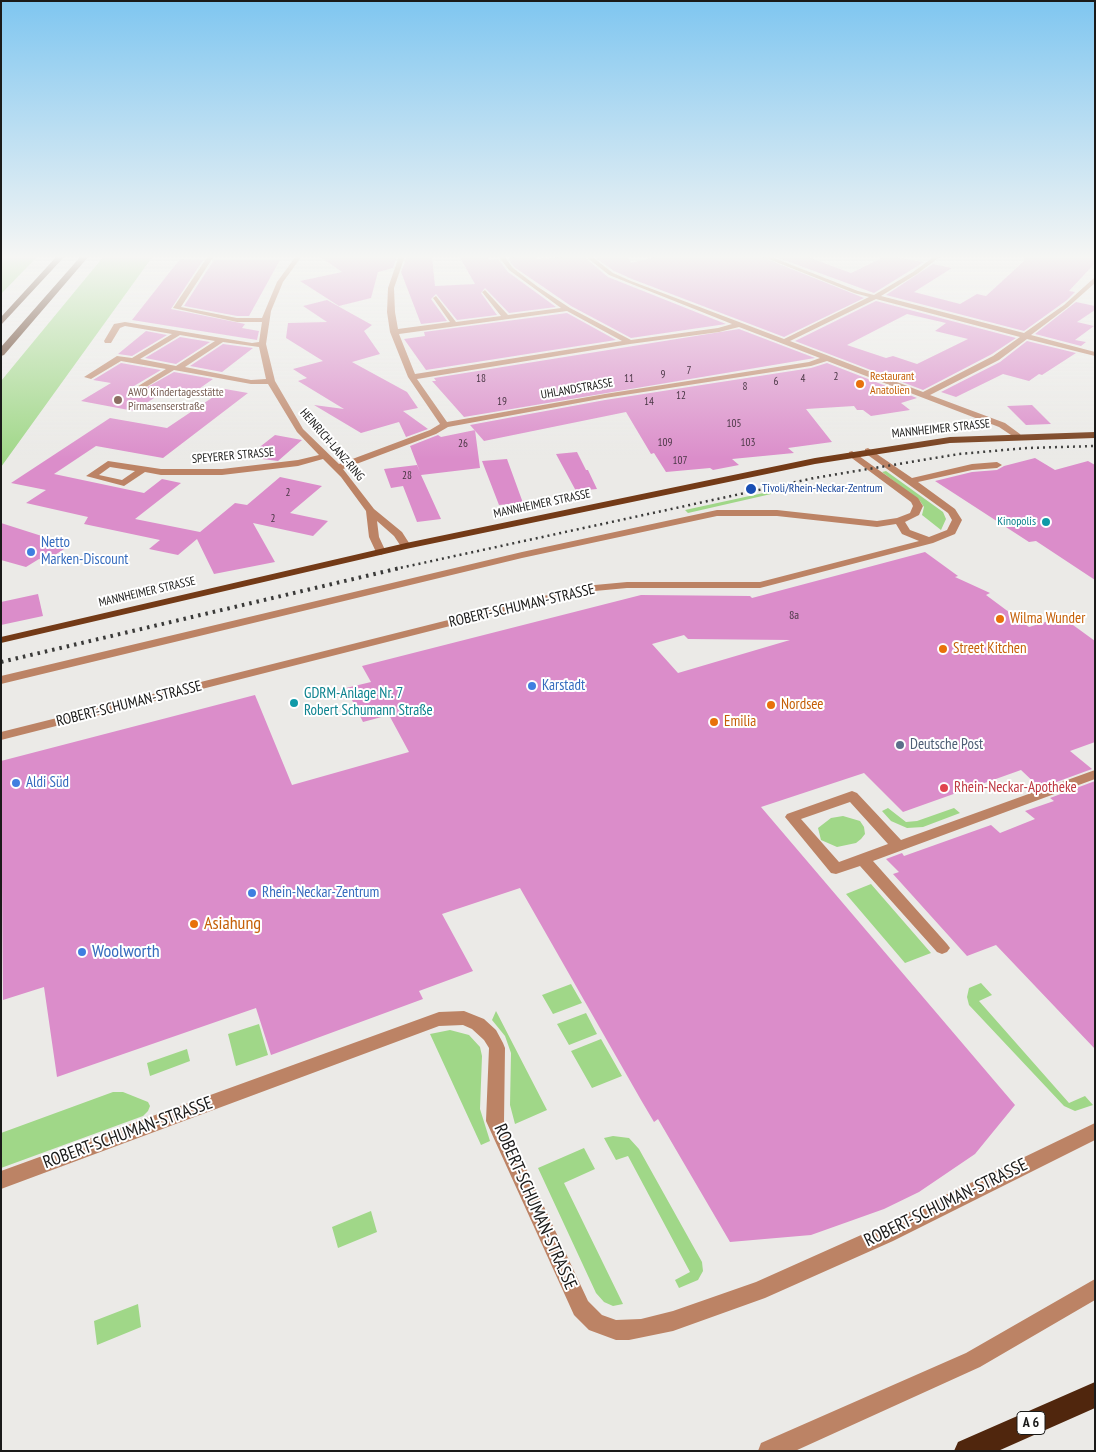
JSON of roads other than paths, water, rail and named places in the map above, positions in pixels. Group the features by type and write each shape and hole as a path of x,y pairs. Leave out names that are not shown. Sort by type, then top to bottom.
{"highway":[{"path":"1,353 26,324"},
{"name":"A 6","path":"967,1451 1095,1395"}],"main road":[{"name":"MANNHEIMER STRASSE","path":"1,640 406,546 753,472 868,451 950,440 1017,436 1095,435"}],"street":[{"path":"108,341 120,324 222,340 262,344"},
{"name":"HEINRICH-LANZ-RING","path":"265,324 262,344 271,381 295,424 337,468 371,511 398,534 406,546"},
{"path":"393,324 394,332 412,377 445,425"},
{"path":"394,332 463,324"},
{"path":"596,324 630,342"},
{"path":"734,324 1002,425 1017,436"},
{"path":"783,342 820,324"},
{"path":"980,324 1095,354"},
{"path":"923,395 984,365 1044,324"},
{"path":"412,377 630,342 719,330 737,325"},
{"path":"134,360 179,333"},
{"path":"138,390 222,340"},
{"path":"88,377 120,358 250,382 271,381"},
{"name":"UHLANDSTRASSE","path":"337,468 433,432 445,425 470,422 605,396 811,364 827,358"},
{"name":"ROBERT-SCHUMAN-STRASSE","path":"1,736 584,589 627,585 760,585 929,541 951,532 957,520 952,511 868,451"},
{"path":"1,680 522,555 717,513 777,513 877,524 899,521 914,515 917,510 915,500 852,454"},
{"name":"SPEYERER STRASSE","path":"142,470 222,472 298,463 325,456"},
{"path":"910,481 972,467 997,465"},
{"path":"371,511 374,537 381,552"},
{"path":"899,521 906,532 929,541"},
{"path":"898,846 852,796 792,817 836,869 1095,774"},
{"path":"863,859 942,948"},
{"name":"ROBERT-SCHUMAN-STRASSE","path":"1,1180 439,1019 464,1018 478,1024 490,1035 497,1048 495,1121 581,1308 596,1323 616,1330 622,1330 641,1329 673,1321 758,1291 886,1234 1095,1131"},
{"path":"769,1451 973,1360 1095,1289"}],"railway":[{"path":"395,569 814,478 959,454 1027,448 1095,446"},
{"path":"1,662 400,568"}],"place":[{"name":"Restaurant Anatolien","path":"860,384"},
{"name":"AWO Kindertagesstätte Pirmasenserstraße","path":"118,400"},
{"name":"Tivoli/Rhein-Neckar-Zentrum","path":"751,489"},
{"name":"Kinopolis","path":"1046,522"},
{"name":"Netto Marken-Discount","path":"31,552"},
{"name":"Wilma Wunder","path":"1000,619"},
{"name":"Street Kitchen","path":"943,649"},
{"name":"Karstadt","path":"532,686"},
{"name":"GDRM-Anlage Nr. 7 Robert Schumann Straße","path":"294,703"},
{"name":"Nordsee","path":"771,705"},
{"name":"Emilia","path":"714,722"},
{"name":"Deutsche Post","path":"900,745"},
{"name":"Aldi Süd","path":"16,783"},
{"name":"Rhein-Neckar-Apotheke","path":"944,788"},
{"name":"Rhein-Neckar-Zentrum","path":"252,893"},
{"name":"Asiahung","path":"194,924"},
{"name":"Woolworth","path":"82,952"}]}
